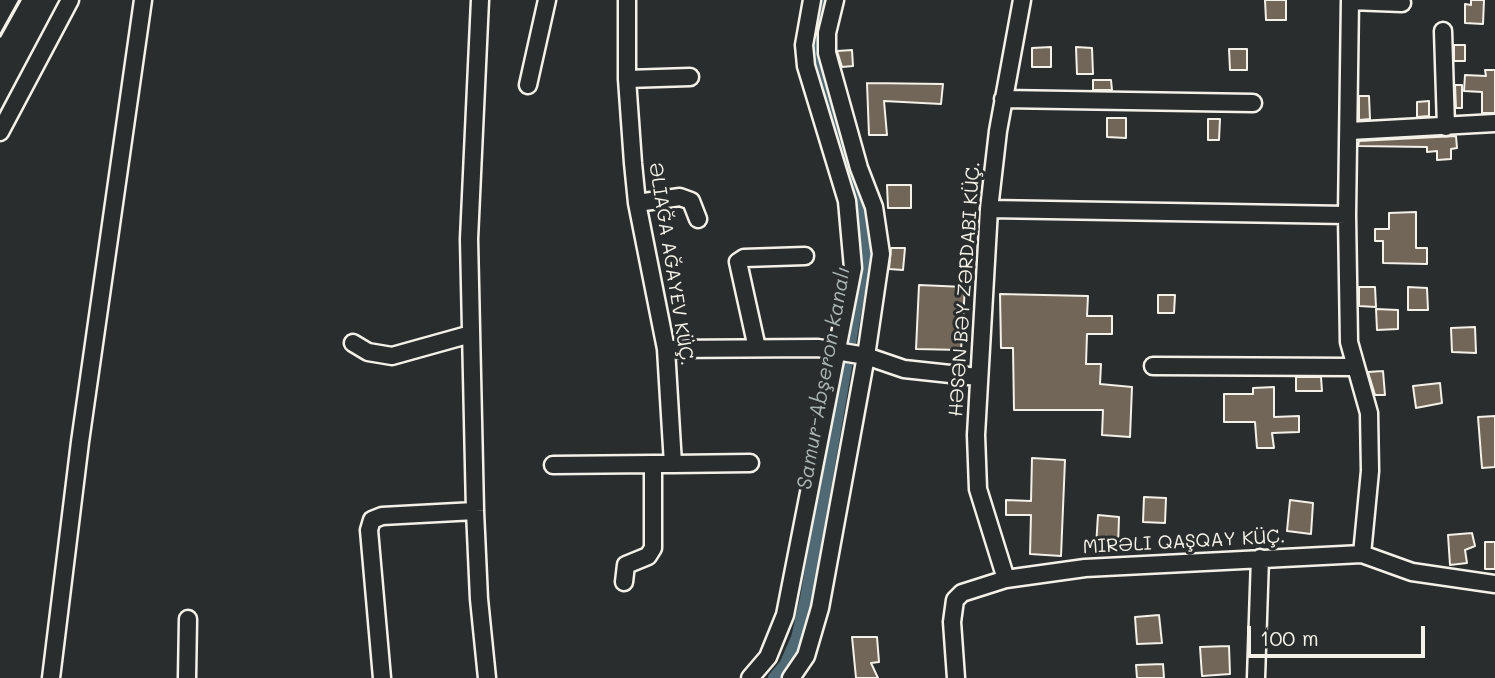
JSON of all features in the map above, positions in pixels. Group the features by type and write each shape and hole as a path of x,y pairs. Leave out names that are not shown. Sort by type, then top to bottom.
{"street":[{"path":"0,132 70,0"},
{"path":"51,678 79,442 143,0"},
{"path":"481,0 469,239 475,511 479,599 487,678"},
{"path":"528,85 547,0"},
{"name":"ƏLIAĞA AĞAYEV KÜÇ.","path":"627,0 627,79 637,203 666,349 673,464"},
{"path":"750,678 768,657 785,615 853,268 852,228 847,201 806,66 804,44 812,0"},
{"path":"791,678 806,656 820,608 878,285 880,237 827,53 827,33 835,0"},
{"name":"HƏSƏN BƏY ZƏRDABI KÜÇ.","path":"1006,579 978,489 975,466 989,209 1003,99 1022,0"},
{"path":"1362,554 1370,471 1369,413 1362,380 1354,367 1349,342 1347,215 1350,0 1402,2"},
{"path":"1443,31 1446,127"},
{"path":"627,79 690,77"},
{"path":"1003,99 1253,103"},
{"path":"1350,131 1495,123"},
{"path":"637,203 680,197 691,201 698,219"},
{"path":"989,209 1347,215"},
{"path":"757,348 738,262 744,258 805,256"},
{"path":"353,343 368,352 392,356 471,334"},
{"path":"666,349 838,351 866,356 904,369 978,377"},
{"path":"1153,366 1354,367"},
{"path":"553,465 750,463"},
{"path":"624,582 626,565 648,556 653,548 653,464"},
{"path":"382,678 369,530 372,520 382,516 475,511"},
{"name":"MIRƏLI QAŞQAY KÜÇ.","path":"956,678 952,622 955,600 962,593 1006,579 1085,568 1362,554 1412,572 1495,584"},
{"path":"1256,678 1260,558"},
{"path":"187,678 188,619"}],"building":[{"path":"1265,0 1286,0 1286,20 1266,20"},
{"path":"1471,0 1484,0 1483,24 1465,23 1465,4 1471,5"},
{"path":"1454,45 1465,45 1465,61 1454,61"},
{"path":"1051,47 1051,67 1032,67 1032,48"},
{"path":"1076,47 1092,48 1093,74 1077,74"},
{"path":"1229,49 1247,49 1247,70 1230,70"},
{"path":"852,50 853,66 842,67 837,51"},
{"path":"1485,70 1495,70 1495,113 1482,113 1482,92 1464,91 1465,75 1486,76"},
{"path":"1093,80 1111,80 1112,90 1093,90"},
{"path":"867,83 943,84 941,104 884,101 887,135 869,135"},
{"path":"1455,85 1462,85 1462,108 1456,108"},
{"path":"1359,96 1369,96 1370,119 1359,120"},
{"path":"1429,101 1429,116 1417,117 1417,102"},
{"path":"1107,118 1126,118 1126,138 1107,137"},
{"path":"1208,119 1220,119 1219,140 1208,140"},
{"path":"1456,136 1457,148 1451,149 1451,159 1437,160 1437,151 1427,152 1427,147 1358,146 1359,141"},
{"path":"887,185 911,185 911,208 888,208"},
{"path":"1416,212 1416,248 1427,248 1427,264 1383,263 1383,241 1375,241 1375,229 1389,229 1389,213"},
{"path":"891,248 905,248 903,270 889,269"},
{"path":"919,285 965,287 961,350 916,349"},
{"path":"1359,287 1375,287 1376,307 1359,306"},
{"path":"1408,287 1427,288 1428,310 1408,310"},
{"path":"1000,294 1088,296 1087,316 1112,316 1112,334 1087,334 1086,364 1101,364 1100,384 1132,387 1130,437 1102,435 1103,410 1014,410 1013,348 1001,348"},
{"path":"1158,295 1175,295 1174,313 1158,313"},
{"path":"1376,309 1398,310 1398,329 1377,330"},
{"path":"1475,327 1476,353 1452,352 1451,328"},
{"path":"1383,371 1385,395 1375,395 1368,372"},
{"path":"1296,377 1321,377 1322,391 1296,391"},
{"path":"1440,383 1442,403 1416,408 1413,386"},
{"path":"1274,387 1274,417 1299,416 1299,432 1272,433 1274,448 1257,448 1255,422 1224,422 1224,394 1253,394 1253,388"},
{"path":"1495,416 1495,467 1482,468 1478,417"},
{"path":"1032,458 1065,460 1061,556 1030,554 1031,515 1006,515 1006,500 1031,501"},
{"path":"1144,497 1166,498 1165,523 1143,522"},
{"path":"1290,500 1313,503 1311,534 1287,531"},
{"path":"1098,515 1119,517 1118,547 1096,546"},
{"path":"1472,533 1475,546 1465,550 1467,563 1450,565 1448,535"},
{"path":"1485,542 1495,542 1495,569 1485,569"},
{"path":"1159,615 1162,643 1137,644 1135,617"},
{"path":"852,637 877,637 879,662 871,663 878,678 856,678"},
{"path":"1229,646 1230,674 1202,676 1200,647"},
{"path":"1163,664 1164,678 1137,678 1136,665"}],"waterway":[{"name":"Samur-Abşeron kanalı","path":"774,678 785,665 797,638 806,598 866,251 864,230 818,67 815,46 823,0"}],"railway":[{"path":"0,36 20,0"}]}
